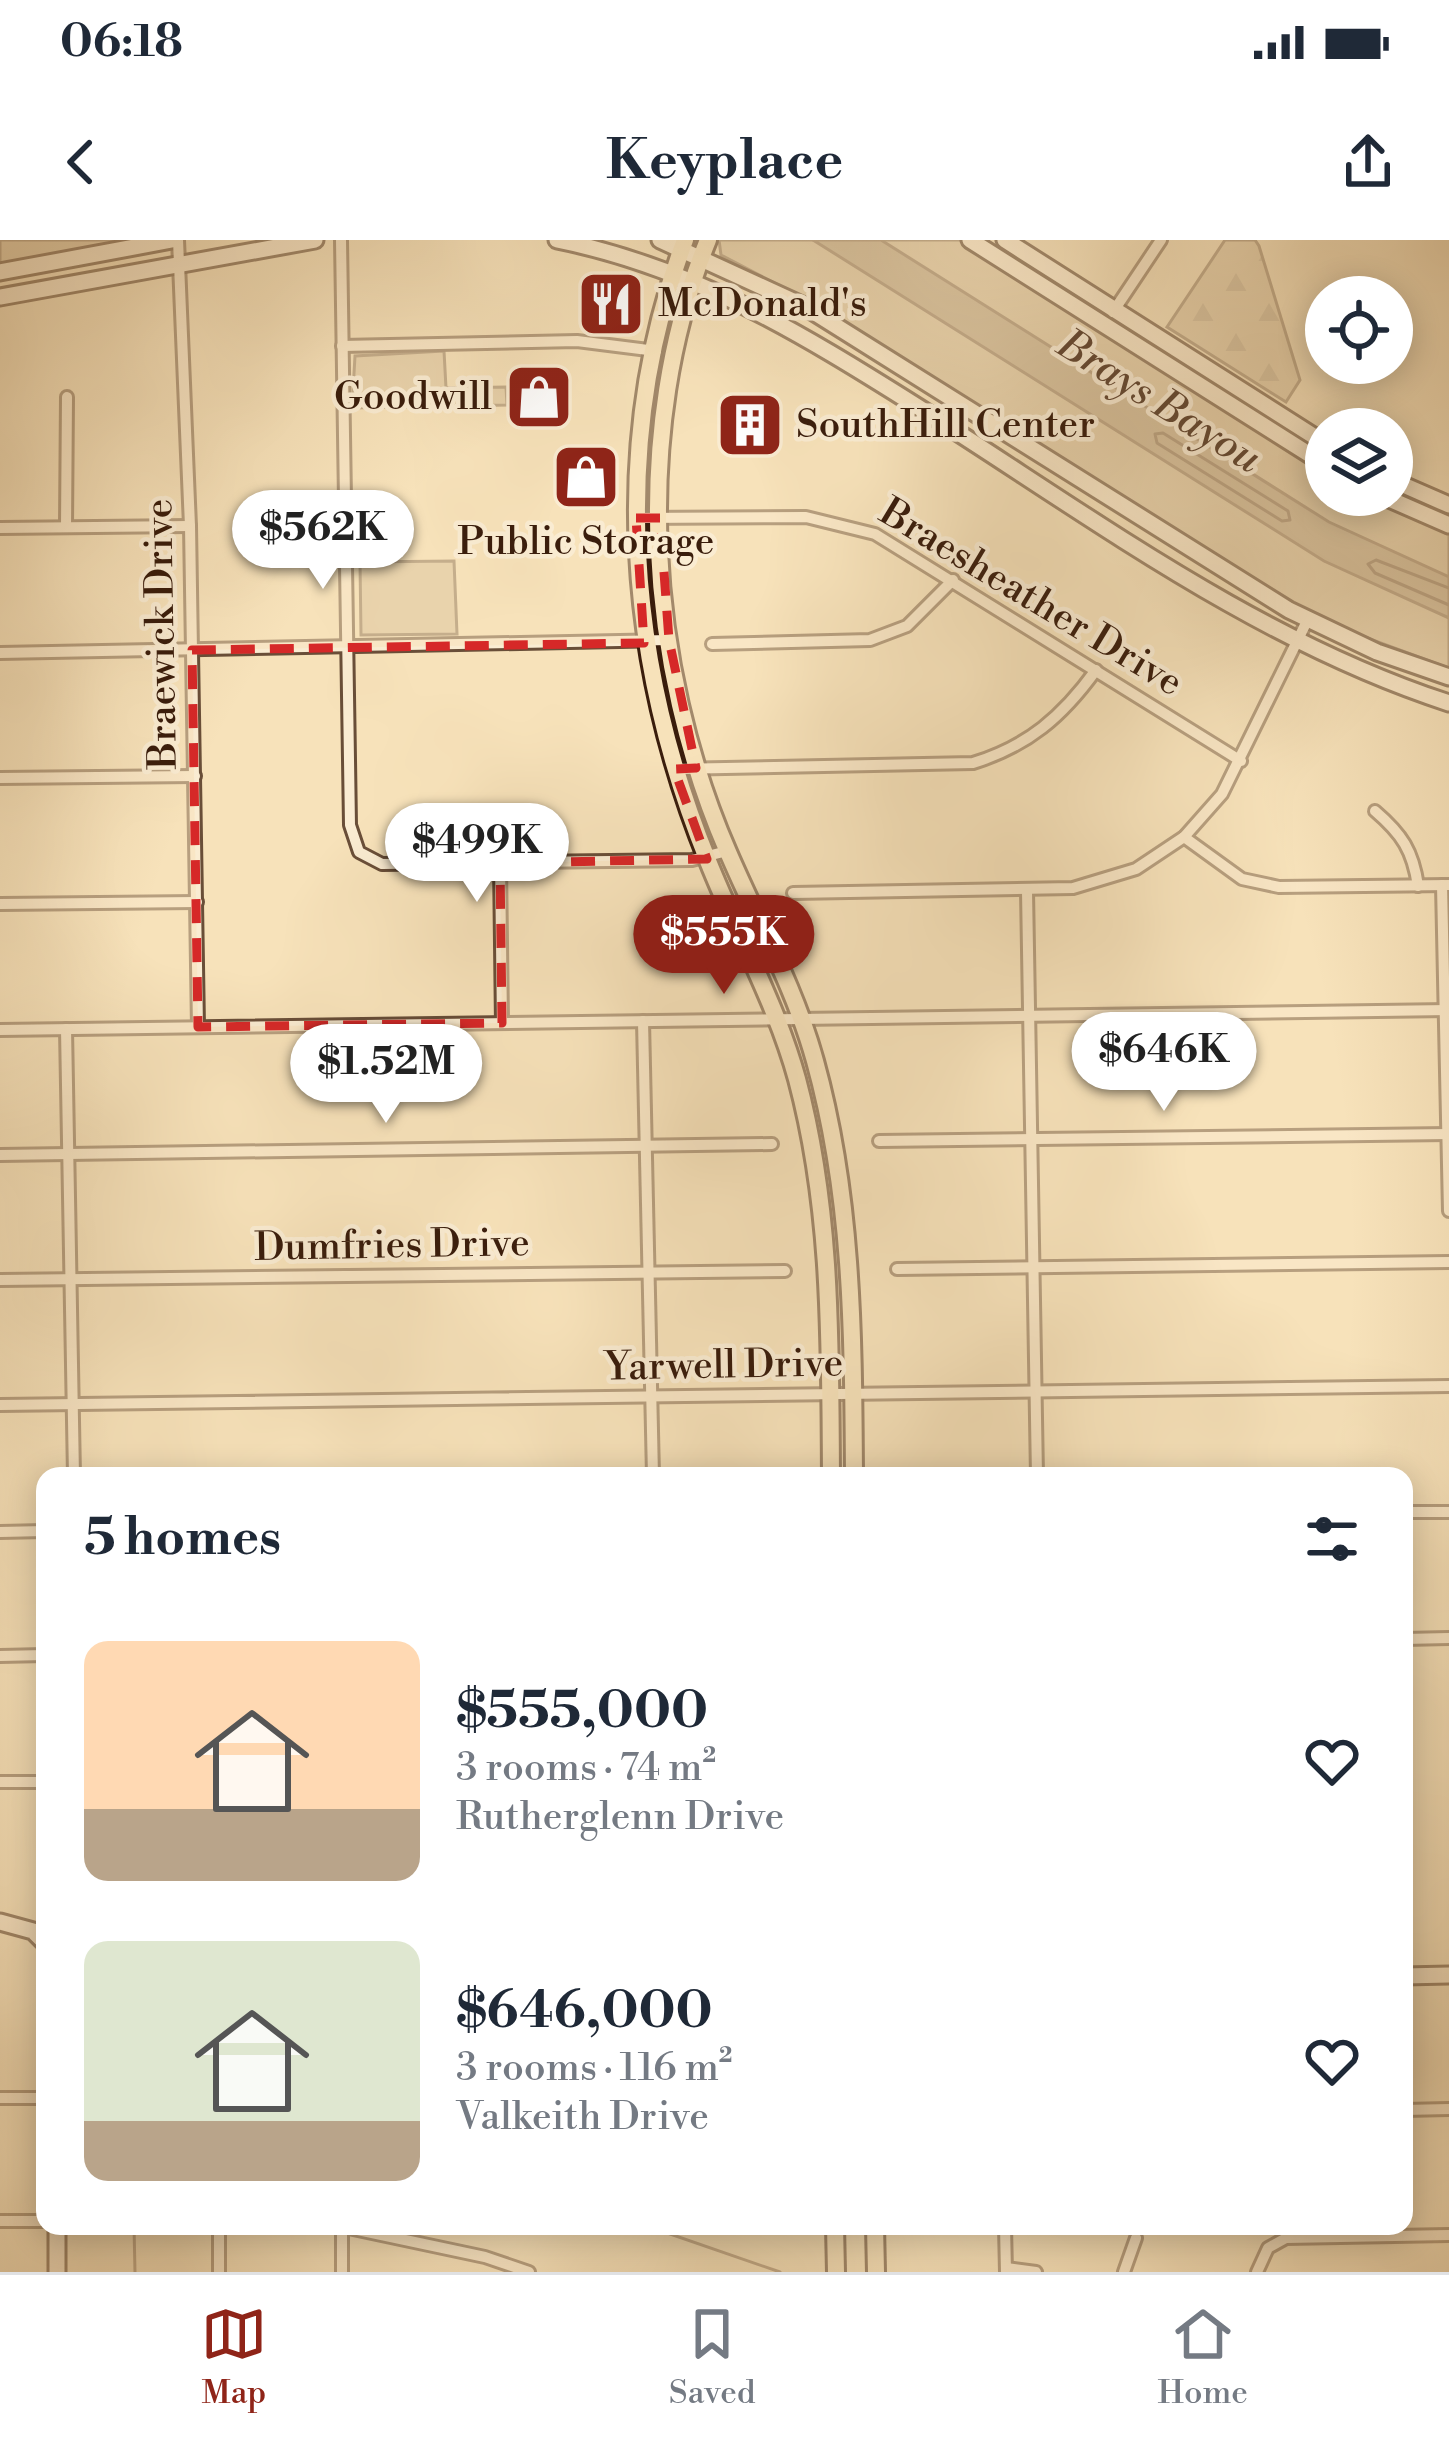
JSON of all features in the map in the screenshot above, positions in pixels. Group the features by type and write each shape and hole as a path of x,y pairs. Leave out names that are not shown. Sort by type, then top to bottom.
{"main road":[{"path":"0,272 175,240"},
{"path":"0,297 315,240"},
{"path":"557,240 693,279 813,341 1296,644 1449,703"},
{"path":"660,240 705,248 1308,619 1449,677"},
{"path":"970,240 1305,452"},
{"path":"1005,240 1305,430"},
{"path":"683,244 645,397 636,518 644,643 674,769 707,859 778,1019 819,1177 831,1467"},
{"path":"705,248 693,279 668,391 660,518 669,640 696,769 802,1018 834,1133 846,1206 854,1467"},
{"path":"813,341 828,320"},
{"path":"901,396 914,375"},
{"path":"645,397 657,405 662,463"},
{"path":"1285,440 1295,424"},
{"path":"1413,489 1449,505"},
{"path":"1094,518 1108,497"},
{"path":"1413,509 1449,525"},
{"path":"0,1922 36,1934"},
{"path":"1413,1976 1449,1975"},
{"path":"57,2235 57,2272"},
{"path":"835,2235 836,2272"},
{"path":"875,2235 876,2272"}],"street":[{"name":"Braewick Drive","path":"175,240 183,264 199,1027"},
{"path":"340,240 350,826 359,852 382,864 707,859 727,851"},
{"path":"1105,326 1161,240"},
{"path":"342,346 577,341 656,351"},
{"path":"66,527 68,397"},
{"name":"Braesheather Drive","path":"636,518 794,516 875,533 1241,761"},
{"path":"0,528 190,526"},
{"path":"712,644 870,640 907,626 953,580"},
{"path":"793,893 1027,891 1106,881 1136,869 1184,837 1222,794 1308,619"},
{"path":"0,653 669,640"},
{"path":"674,769 973,763 1047,727 1096,670"},
{"path":"0,778 195,776"},
{"path":"1376,811 1401,832 1414,858 1418,886"},
{"path":"1184,837 1242,879 1279,887 1445,885 1449,1211"},
{"path":"500,863 502,1023"},
{"path":"1027,891 1037,1467"},
{"path":"0,904 197,902"},
{"path":"0,1030 1447,1010"},
{"path":"644,1021 653,1467"},
{"path":"66,1029 74,1467"},
{"path":"879,1142 1448,1135"},
{"path":"0,1155 772,1144"},
{"path":"897,1269 1449,1262"},
{"name":"Dumfries Drive","path":"0,1280 785,1271"},
{"name":"Yarwell Drive","path":"0,1406 1449,1386"},
{"path":"1413,1512 1449,1512"},
{"path":"0,1532 36,1531"},
{"path":"1413,1639 1449,1638"},
{"path":"0,1656 36,1655"},
{"path":"0,1782 36,1782"},
{"path":"0,2098 36,2098"},
{"path":"1413,2110 1449,2109"},
{"path":"0,2222 36,2221"},
{"path":"1413,2233 1449,2235"},
{"path":"219,2235 220,2272"},
{"path":"340,2235 342,2272"},
{"path":"382,2235 485,2257 529,2272"},
{"path":"1005,2235 1006,2270 1036,2272"},
{"path":"1257,2272 1275,2241 1316,2235"},
{"path":"1124,2272 1136,2238"},
{"path":"482,2272 485,2257"}],"highlighted area":[{"path":"636,518 660,518 669,640 696,768 674,769 707,859 500,863 502,1023 198,1027 192,650 644,643"}],"green space":[{"path":"0,240 139,240 0,265"},
{"path":"719,240 962,240 1305,457 1305,516 1413,515 1449,531 1449,668 1351,632 1290,602 819,306 721,255"},
{"path":"1225,240 1255,240 1259,246 1300,380 1286,402 1167,327"},
{"path":"444,351 446,388 506,387 507,405 352,408 355,356"},
{"path":"454,561 457,634 361,635 360,562"}],"water":[{"path":"813,240 881,240 1305,507 1305,516 1319,516 1449,577 1449,618 1324,561"}],"waterway":[{"path":"134,2235 135,2272"},
{"path":"673,2235 780,2272"}],"place":[{"name":"McDonald's","path":"611,304"},
{"name":"Goodwill","path":"539,397"},
{"name":"SouthHill Center","path":"750,425"},
{"name":"Public Storage","path":"586,477"}],"water label":[{"name":"Brays Bayou","path":"1159,402"}]}
